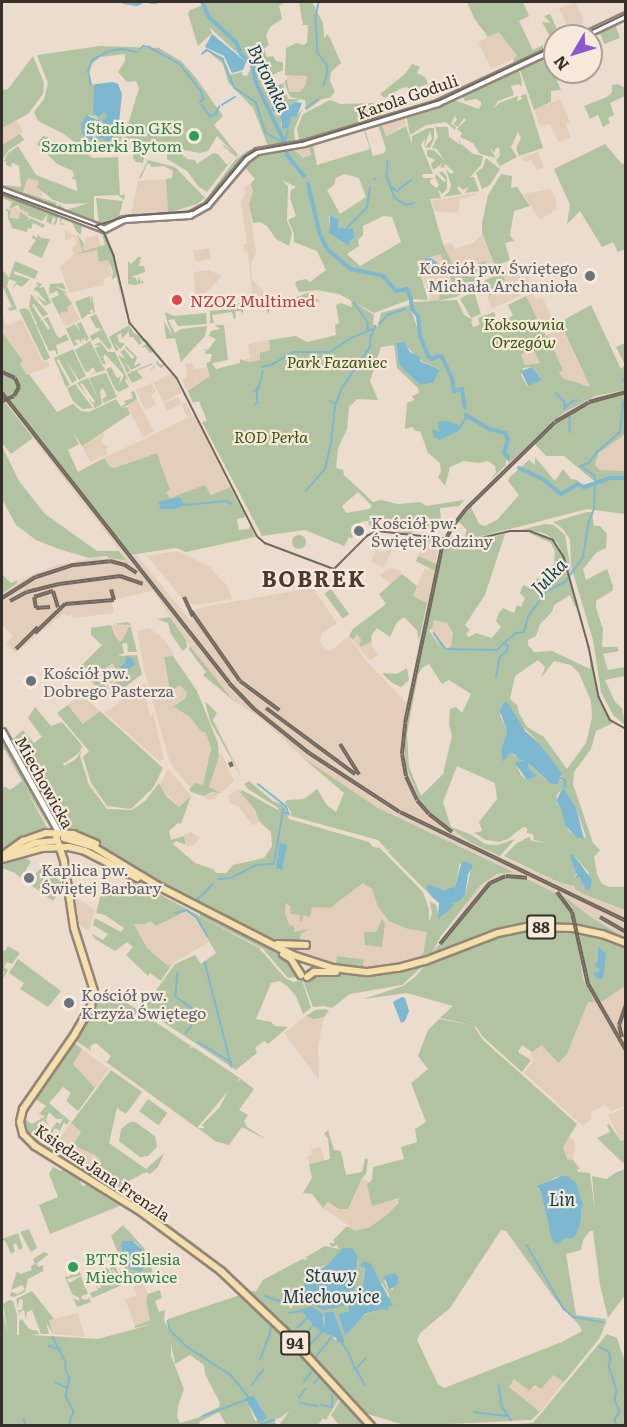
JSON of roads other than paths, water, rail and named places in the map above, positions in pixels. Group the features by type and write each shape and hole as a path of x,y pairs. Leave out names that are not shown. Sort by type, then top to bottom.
{"main road":[{"path":"603,26 626,15"},
{"name":"Karola Goduli","path":"2,190 104,229 124,219 186,215 196,212 209,203 251,154 262,149 297,145 437,103 543,54"},
{"name":"Miechowicka","path":"2,734 60,839"},
{"path":"2,857 23,841 50,830 52,823"},
{"path":"52,823 60,839"},
{"path":"45,833 96,851 137,878"},
{"path":"2,857 31,850 60,839"},
{"path":"2,857 25,843 60,839"},
{"name":"88","path":"60,839 73,848 302,960 357,973 410,968 491,937 526,929 573,930 626,944"},
{"name":"88","path":"60,839 92,842 118,861 200,909"},
{"name":"Księdza Jana Frenzla","path":"60,839 66,855 67,879"},
{"name":"Księdza Jana Frenzla","path":"60,839 74,928 94,982 94,995 75,1034 23,1108 20,1122 23,1134 32,1144 138,1209 221,1271 278,1324 370,1425"},
{"path":"66,855 68,849 73,848"},
{"name":"88","path":"302,960 357,972 398,968 425,961 498,933 527,927 573,928 602,934 626,944"},
{"path":"260,940 286,946 306,945"},
{"path":"260,940 291,959 304,976 317,972 357,973"},
{"path":"382,964 398,968"}],"water":[{"path":"212,34 246,62 243,70 232,73 224,56 205,47"},
{"path":"113,82 118,84 122,94 118,132 108,142 102,138 95,140 104,129 102,120 107,117 104,112 99,117 93,114 94,86"},
{"path":"277,100 284,109 296,102 302,103 297,116 291,117 288,129 282,128 281,118 272,110 272,103"},
{"path":"86,115 101,121 91,141 82,134 81,125"},
{"path":"330,215 339,220 338,228 353,229 355,237 350,241 349,246 329,233"},
{"path":"429,258 434,260 436,265 434,270 429,272 424,270 422,265 424,260"},
{"path":"404,342 410,352 420,357 420,361 440,370 433,383 420,385 402,368 398,362 397,343"},
{"path":"532,367 542,380 528,386 521,371"},
{"path":"448,421 459,425 460,430 440,440 434,437 432,429 439,432 438,422"},
{"path":"179,497 185,505 175,509 161,509 158,502"},
{"path":"126,656 133,659 135,664 124,673 120,667 125,663"},
{"path":"504,702 507,702 526,732 540,744 560,770 562,775 558,777 560,780 557,785 550,783 528,763 529,769 537,776 527,780 515,763 524,760 518,759 516,755 510,753 503,762 501,750 507,731 500,711"},
{"path":"563,787 576,807 584,839 577,838 565,825 561,808 556,801"},
{"path":"280,843 287,845 282,870 276,868"},
{"path":"573,854 592,880 590,890 586,889 579,877 574,879 577,875 570,856"},
{"path":"462,861 470,863 473,867 468,874 465,895 458,902 452,902 453,906 438,920 439,903 426,887 429,885 444,890 455,887"},
{"path":"598,946 606,954 603,979 597,979 593,973 601,971 595,966 598,961"},
{"path":"402,997 405,998 409,1011 405,1021 401,1023 393,1002"},
{"name":"Lin","path":"562,1176 568,1176 576,1183 582,1202 581,1221 572,1239 565,1238 557,1244 552,1240 541,1193 537,1186"},
{"path":"123,1241 132,1241 142,1249 148,1262 140,1272 130,1268 123,1260 121,1245"},
{"name":"Stawy Miechowice","path":"343,1248 352,1248 358,1256 354,1293 344,1306 324,1310 312,1304 309,1297 302,1294 304,1286 307,1278 328,1264"},
{"name":"Stawy Miechowice","path":"363,1261 371,1264 393,1306 389,1306 388,1310 382,1309 365,1314 345,1336 338,1314 349,1311 349,1305 363,1284 365,1268 360,1266"},
{"path":"395,1273 398,1276 398,1284 389,1290 384,1276"},
{"path":"311,1306 323,1314 324,1328 325,1312 334,1312 345,1343 337,1342 336,1338 317,1329 301,1310"},
{"path":"254,1396 267,1418 259,1423 245,1398"}],"waterway":[{"name":"Bytomka","path":"124,2 137,4 141,2"},
{"name":"Bytomka","path":"151,2 156,2"},
{"name":"Bytomka","path":"202,2 209,17 236,42 241,54 252,65 256,83 285,143"},
{"path":"319,2 316,17 318,53 327,65 328,73 324,85"},
{"path":"140,50 143,46 149,47 180,64 201,91 204,99"},
{"path":"91,85 88,71 92,60 110,51 122,49 138,52"},
{"path":"202,54 207,50 223,59 235,88 256,102 266,133 285,143"},
{"path":"222,105 235,97"},
{"path":"306,108 317,100"},
{"path":"202,105 210,116 216,114 219,107"},
{"path":"133,124 138,125"},
{"path":"285,141 288,131"},
{"name":"Bytomka","path":"286,149 287,155 304,176"},
{"path":"388,161 387,176 395,198 406,205 414,203"},
{"path":"392,187 397,191 411,180"},
{"name":"Bytomka","path":"308,184 320,235 328,250 351,269 383,276 396,291 407,289 411,300"},
{"path":"347,228 367,207 370,188"},
{"path":"354,302 368,323 368,331"},
{"name":"Bytomka","path":"411,302 412,309 418,316 420,336 428,356 432,359 442,357 452,378 454,391 462,389 465,408"},
{"path":"379,324 388,315 405,309"},
{"path":"331,443 335,406 342,388 370,347 375,327"},
{"path":"262,367 273,364 293,352 330,352 349,339 373,329"},
{"path":"253,392 259,387 263,371"},
{"path":"622,382 626,376"},
{"path":"254,405 257,403 257,390"},
{"path":"556,393 564,401"},
{"path":"571,402 577,400"},
{"path":"565,402 565,409"},
{"path":"580,466 589,463 597,452 620,432 623,402"},
{"path":"565,408 570,403"},
{"name":"Bytomka","path":"466,415 489,429 505,433 508,439 504,452 508,458"},
{"path":"460,428 466,417"},
{"path":"570,417 570,432"},
{"path":"306,491 325,469 331,443"},
{"path":"581,466 594,475 597,482"},
{"name":"Bytomka","path":"519,468 543,479 561,494 578,484 584,487 610,478 626,478"},
{"name":"Julka","path":"505,642 516,633 524,632 528,617 546,592 565,582 583,557 589,521 594,509 595,485 600,480"},
{"path":"185,505 227,501 232,504"},
{"name":"Julka","path":"434,633 445,648"},
{"name":"Julka","path":"447,649 497,650 504,643"},
{"path":"496,677 500,657 507,651 508,646 505,644"},
{"path":"557,776 566,781 565,787"},
{"path":"258,784 286,806 289,814 284,813"},
{"name":"Julka","path":"218,879 231,878 257,865 274,864 283,810"},
{"path":"201,906 198,899 213,884"},
{"path":"176,913 187,910 196,917"},
{"path":"196,916 208,937"},
{"path":"205,962 232,1067"},
{"path":"178,972 176,997 200,1014 186,1034"},
{"path":"198,1042 231,1062"},
{"path":"527,1245 564,1309 574,1317 603,1322"},
{"path":"265,1296 292,1303"},
{"path":"289,1313 301,1311"},
{"path":"297,1328 308,1317"},
{"path":"168,1321 170,1330 186,1346 231,1375 249,1397"},
{"path":"260,1360 270,1334 271,1322"},
{"path":"305,1336 313,1325"},
{"path":"305,1350 322,1332"},
{"path":"53,1337 66,1363 66,1370"},
{"path":"314,1359 332,1337"},
{"path":"343,1344 349,1353"},
{"path":"49,1346 60,1349"},
{"path":"600,1347 609,1352 611,1359 609,1366 617,1390 615,1400 620,1412 615,1420 617,1426"},
{"path":"350,1355 355,1368"},
{"path":"365,1386 356,1369 366,1358"},
{"path":"304,1382 314,1368"},
{"path":"251,1386 263,1370"},
{"path":"67,1372 70,1378 66,1397 74,1411 69,1426"},
{"path":"314,1383 322,1375"},
{"path":"55,1382 68,1388"},
{"path":"499,1384 502,1406 511,1420"},
{"path":"299,1398 305,1389"},
{"path":"321,1405 332,1407 332,1396"},
{"path":"203,1416 246,1400"},
{"path":"300,1403 318,1406"},
{"path":"474,1412 508,1416"},
{"path":"24,1419 26,1426"},
{"path":"261,1424 274,1420"}],"tram line":[{"path":"603,25 626,14"},
{"path":"95,226 127,216 193,211 207,203 245,157 256,150 302,142 440,100 543,52"},
{"path":"2,192 97,227 104,232 114,256 130,323 177,378 257,536 265,543 334,569 367,536 377,531 468,541 510,531 530,531 553,540 564,557 589,647 599,697 610,720 626,729"}],"railway":[{"path":"2,372 15,378 19,387 14,396 2,401"},
{"path":"452,832 429,814 417,800 406,776 402,754 405,723 442,548 452,527 466,509 555,422 589,402 626,392"},
{"path":"2,393 229,683 253,708 309,753 400,812 626,921"},
{"path":"2,598 36,577 74,565 110,561 125,565 137,573"},
{"path":"10,601 27,592 59,584 120,576 143,584"},
{"path":"35,633 65,604 114,600 111,589"},
{"path":"50,607 36,608 34,597 53,591 58,607"},
{"path":"184,597 193,616"},
{"path":"191,611 240,681 279,710"},
{"path":"16,649 38,627"},
{"path":"266,708 355,774"},
{"path":"340,744 359,774"},
{"path":"230,762 232,767"},
{"path":"440,944 490,883 506,876 527,878"},
{"path":"557,892 572,912 588,984 626,1050"},
{"path":"600,917 626,932"},
{"path":"622,1037 619,1025 626,1005"}],"place":[{"name":"Stadion GKS Szombierki Bytom","path":"194,136"},
{"name":"Kościół pw. Świętego Michała Archanioła","path":"590,276"},
{"name":"NZOZ Multimed","path":"177,300"},
{"name":"Kościół pw. Świętej Rodziny","path":"359,531"},
{"name":"Kościół pw. Dobrego Pasterza","path":"31,681"},
{"name":"Kaplica pw. Świętej Barbary","path":"29,878"},
{"name":"Kościół pw. Krzyża Świętego","path":"69,1003"},
{"name":"BTTS Silesia Miechowice","path":"73,1267"}],"district":[{"name":"BOBREK","path":"314,578"}],"park label":[{"name":"Koksownia Orzegów","path":"524,332"},
{"name":"Park Fazaniec","path":"337,361"},
{"name":"ROD Perła","path":"271,436"}]}
